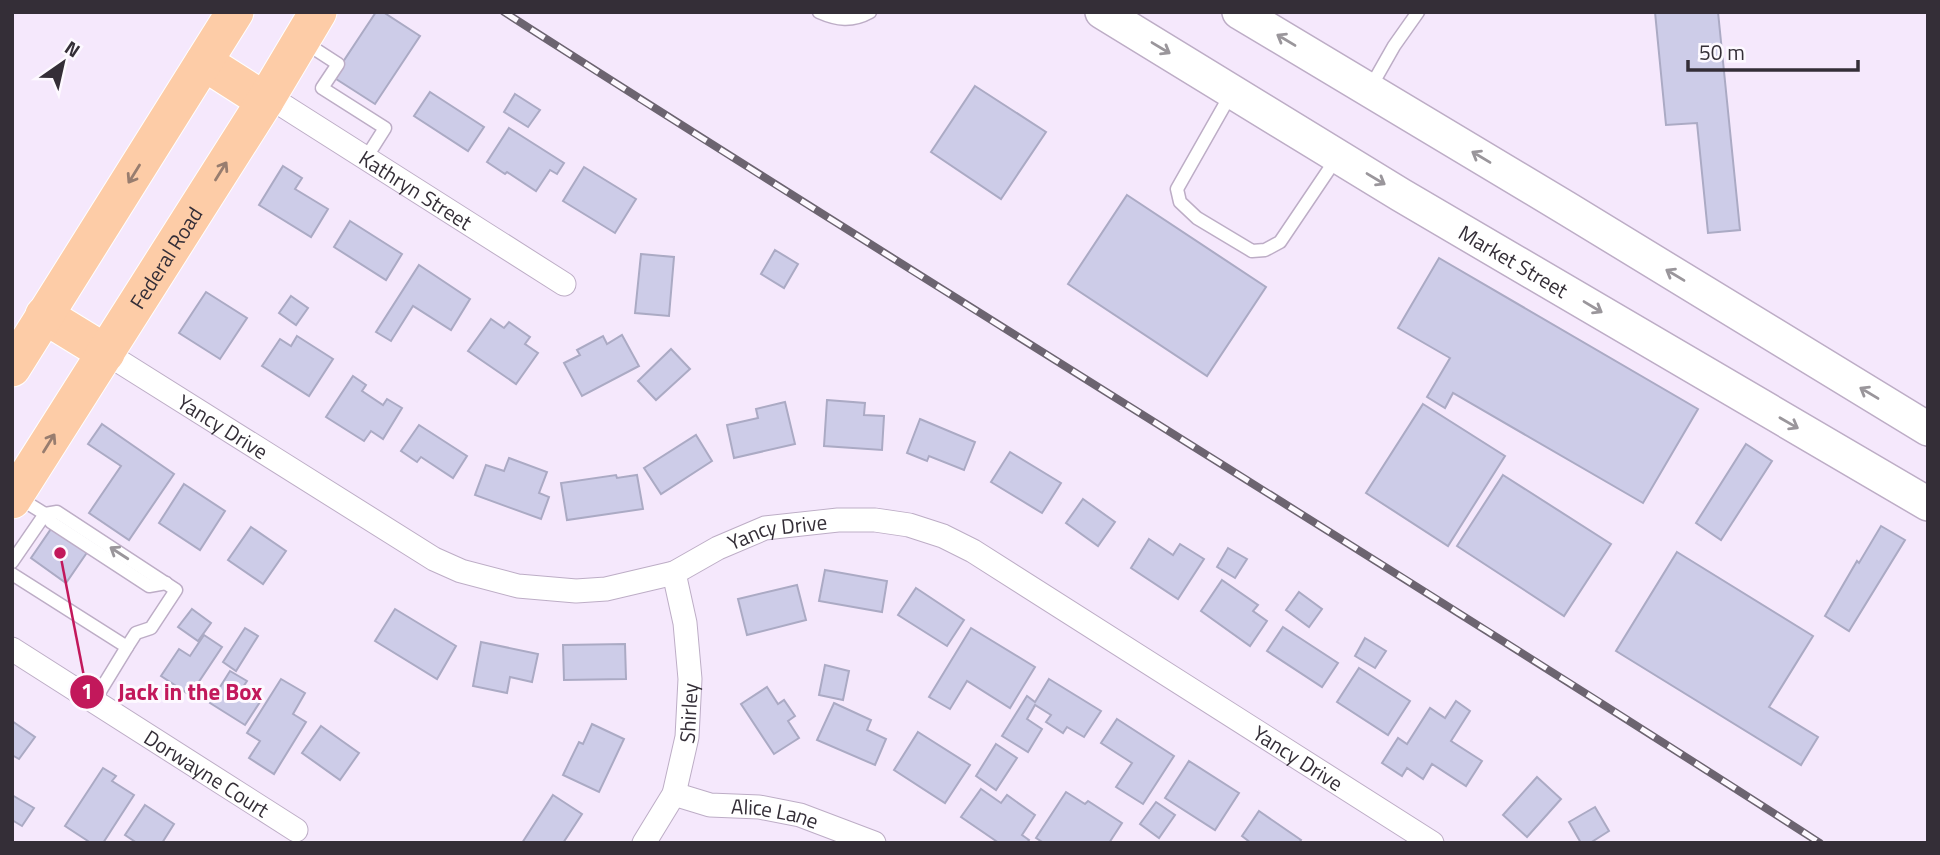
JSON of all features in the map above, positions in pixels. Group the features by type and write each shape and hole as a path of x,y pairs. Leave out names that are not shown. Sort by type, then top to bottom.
{"main road":[{"path":"12,368 235,12"},
{"name":"Market Street","path":"1102,12 1338,156 1928,505"},
{"path":"1239,12 1928,429"},
{"name":"Federal Road","path":"24,503 106,353 309,26"},
{"path":"204,62 266,99"},
{"path":"44,315 106,353"}],"street":[{"name":"Kathryn Street","path":"266,99 366,158 564,284"},
{"name":"Yancy Drive","path":"106,353 434,559 461,571 518,586 576,591 606,589 674,573 718,548 765,528 838,520 875,520 909,525 943,536 973,551 1433,843"},
{"name":"Shirley","path":"644,843 674,794 687,737 690,679 685,624 674,573"},
{"name":"Dorwayne Court","path":"12,649 296,830"},
{"name":"Alice Lane","path":"674,794 710,805 759,807 800,815 874,843"}],"lane":[{"path":"819,12 835,19 859,18 870,12"},
{"path":"1369,90 1394,46 1418,12"},
{"path":"309,26 338,64 323,88 385,128 366,158"},
{"path":"1233,92 1177,189 1180,202 1197,218 1252,251 1265,250 1280,242 1338,156"},
{"path":"12,562 24,503 57,512 171,587 151,628 136,634 94,701"},
{"path":"12,574 127,648"}],"building":[{"path":"376,12 383,12 420,36 375,104 333,77"},
{"path":"1655,12 1718,12 1740,230 1708,233 1697,123 1666,125"},
{"path":"975,86 1046,132 1001,199 931,152"},
{"path":"430,92 484,127 468,151 414,116"},
{"path":"515,94 540,110 528,127 504,112"},
{"path":"509,128 564,163 557,174 550,170 536,191 487,162"},
{"path":"283,166 302,178 295,189 328,209 311,237 259,205"},
{"path":"584,167 636,199 615,233 563,201"},
{"path":"1127,195 1266,287 1207,376 1068,284"},
{"path":"350,221 402,254 386,280 334,247"},
{"path":"775,250 798,264 784,288 761,274"},
{"path":"641,254 674,257 669,316 635,313"},
{"path":"1439,258 1698,409 1643,503 1453,393 1445,408 1427,397 1450,358 1398,328"},
{"path":"419,265 470,299 451,330 413,306 391,341 376,332"},
{"path":"206,292 247,318 220,359 179,333"},
{"path":"291,296 308,308 296,325 279,313"},
{"path":"491,319 504,328 509,322 530,337 525,344 538,353 516,384 468,351"},
{"path":"622,335 639,366 582,396 564,363 580,355 577,350 603,336 607,344"},
{"path":"297,336 333,359 309,396 262,366 280,339 291,346"},
{"path":"671,349 690,369 656,400 638,381"},
{"path":"353,376 366,385 362,391 383,405 387,399 402,408 383,439 371,431 364,441 326,417"},
{"path":"827,400 865,403 864,415 884,416 882,450 824,446"},
{"path":"785,402 795,444 734,458 727,425 758,418 756,409"},
{"path":"1423,404 1505,456 1448,546 1366,493"},
{"path":"920,419 975,442 964,470 929,456 927,461 907,453"},
{"path":"102,424 174,474 129,540 89,513 121,466 88,444"},
{"path":"419,425 467,456 453,478 421,457 417,462 401,451"},
{"path":"696,435 712,461 661,494 644,468"},
{"path":"1746,444 1772,461 1721,540 1696,523"},
{"path":"1010,452 1061,483 1042,513 991,482"},
{"path":"509,458 547,472 539,493 549,497 541,519 475,495 486,465 504,471"},
{"path":"616,475 617,478 637,475 643,509 567,520 561,483"},
{"path":"1503,475 1611,544 1564,616 1457,546"},
{"path":"184,484 225,511 200,550 159,523"},
{"path":"1083,499 1115,522 1098,546 1066,523"},
{"path":"53,526 88,551 66,583 31,558"},
{"path":"1881,526 1905,540 1849,631 1825,616"},
{"path":"251,527 286,551 263,584 228,560"},
{"path":"1149,539 1173,555 1180,544 1204,559 1178,599 1131,568"},
{"path":"1228,548 1247,559 1235,578 1217,567"},
{"path":"1677,552 1813,636 1769,707 1818,737 1801,765 1616,651"},
{"path":"825,570 887,581 882,612 819,601"},
{"path":"1222,580 1258,605 1253,611 1267,621 1250,646 1201,611"},
{"path":"797,585 806,620 747,635 738,599"},
{"path":"916,588 964,620 947,646 898,615"},
{"path":"1299,592 1322,609 1309,627 1286,610"},
{"path":"192,609 211,623 198,641 178,627"},
{"path":"395,609 456,646 437,679 375,641"},
{"path":"1283,627 1338,663 1322,687 1267,651"},
{"path":"245,628 258,636 236,671 223,662"},
{"path":"971,628 1035,667 1010,708 967,681 950,709 929,697"},
{"path":"204,635 222,647 190,695 161,676 179,649 190,656"},
{"path":"1365,638 1386,651 1375,668 1355,656"},
{"path":"481,642 538,654 532,682 510,677 507,693 473,686"},
{"path":"625,644 626,679 564,680 563,645"},
{"path":"825,665 849,671 843,700 819,695"},
{"path":"1359,668 1410,701 1388,735 1337,702"},
{"path":"230,671 247,681 241,690 260,702 245,725 210,703"},
{"path":"281,679 305,693 293,714 306,722 274,774 249,758 260,741 247,733"},
{"path":"1049,679 1101,711 1084,737 1067,727 1063,733 1046,722 1051,715 1035,705 1027,719 1042,729 1028,752 1002,736 1027,696 1035,702"},
{"path":"767,687 778,704 784,700 795,716 788,721 799,738 774,754 741,704"},
{"path":"1456,701 1470,711 1451,741 1482,761 1466,786 1432,764 1423,779 1407,768 1402,776 1382,763 1398,738 1407,744 1430,708 1445,718"},
{"path":"834,703 871,720 867,730 886,739 875,765 817,740"},
{"path":"1117,719 1174,756 1143,804 1116,787 1132,763 1101,743"},
{"path":"12,721 35,737 19,759 12,755"},
{"path":"592,724 624,739 599,792 563,775 579,742 583,744"},
{"path":"321,726 359,753 340,780 302,753"},
{"path":"918,732 970,765 945,803 894,770"},
{"path":"996,744 1017,758 996,790 976,776"},
{"path":"1189,761 1239,793 1215,830 1165,798"},
{"path":"103,768 116,776 112,781 134,795 103,843 91,843 65,826"},
{"path":"1537,777 1561,799 1527,837 1503,815"},
{"path":"981,789 1001,803 1007,795 1035,815 1022,835 1029,840 1027,843 999,843 961,817"},
{"path":"1066,792 1085,804 1088,801 1122,823 1109,843 1044,843 1036,838"},
{"path":"12,795 34,808 22,826 12,820"},
{"path":"553,795 582,814 563,843 522,843"},
{"path":"1156,802 1175,815 1159,838 1140,824"},
{"path":"145,805 174,824 162,843 137,843 125,835"},
{"path":"1595,807 1609,831 1590,843 1581,843 1569,822"},
{"path":"1259,811 1301,840 1299,843 1251,843 1242,836"}],"railway":[{"path":"504,12 1820,843"}],"place":[{"name":"Jack in the Box","path":"60,553"}]}
